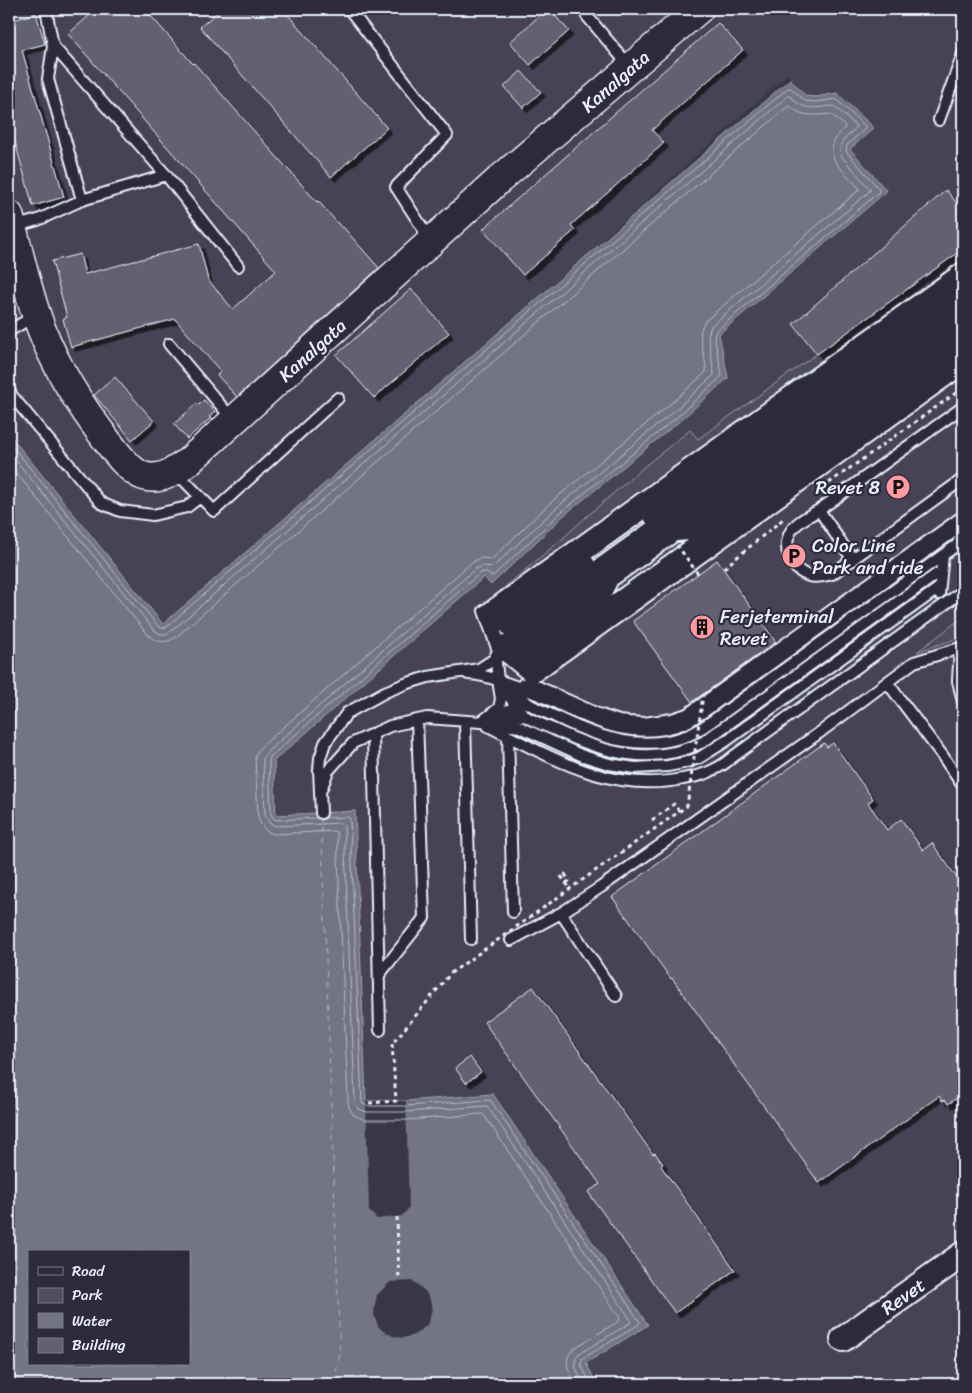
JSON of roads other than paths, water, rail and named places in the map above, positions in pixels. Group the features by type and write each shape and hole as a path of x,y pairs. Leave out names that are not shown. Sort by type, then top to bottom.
{"main road":[{"name":"Kanalgata","path":"10,221 37,314 51,350 83,408 116,452 135,472 147,477 168,474 189,461 500,179 699,9"}],"street":[{"name":"Revet","path":"843,1339 963,1254"}],"lane":[{"path":"46,9 53,46 48,79 82,200"},
{"path":"348,9 447,135 396,187 432,241"},
{"path":"583,9 586,16 631,68"},
{"path":"53,46 166,175 238,266"},
{"path":"940,120 963,54"},
{"path":"10,221 38,220 82,200 166,175"},
{"path":"963,267 484,611 498,651 532,679 963,369"},
{"path":"963,276 488,617 498,651 527,672 963,359"},
{"path":"963,285 492,623 498,651 522,665 622,594 679,543 963,330"},
{"path":"498,651 496,629 963,294"},
{"path":"481,722 499,708 501,699 496,662 501,634 963,303"},
{"path":"963,312 505,640 493,660 479,669 428,677 398,686 348,713 325,743 320,758 321,813 321,790 328,771 353,743 390,726 427,718 481,722 518,712 596,722 617,728 644,730 662,729 685,723 705,711 963,525"},
{"path":"9,331 37,314"},
{"path":"498,651 516,641 963,320"},
{"path":"679,543 963,338"},
{"path":"169,344 233,421"},
{"path":"498,651 513,652 612,581 679,543 963,349"},
{"path":"9,390 101,502 120,511 153,515 187,507 200,497"},
{"path":"175,471 214,510 338,398"},
{"path":"963,407 802,520 791,531 787,543 789,558 796,568 808,576 820,577 832,574 963,479"},
{"path":"818,510 853,560"},
{"path":"447,674 478,674 498,680 539,687 598,714 619,721 644,723 682,716 963,516"},
{"path":"498,680 518,712 583,756 610,764 646,768 668,766 698,758 726,742 941,571 962,538"},
{"path":"481,722 518,712 594,727 616,734 644,737 663,735 687,729 708,716 953,540 962,538"},
{"path":"518,712 587,745 612,752 645,755 666,753 694,746 719,731 941,571"},
{"path":"518,712 615,740 644,743 690,735 941,571"},
{"path":"498,651 518,658 605,595 612,581"},
{"path":"498,680 518,712 579,769 608,778 644,783 661,783 702,775 715,769 963,591"},
{"path":"605,595 622,594"},
{"path":"511,940 561,913 626,870 819,733 914,662 962,647 958,681 963,702"},
{"path":"887,682 963,786"},
{"path":"514,912 518,712"},
{"path":"378,976 424,918 417,720"},
{"path":"465,721 471,939"},
{"path":"373,734 380,1030"},
{"path":"561,913 616,996"}],"water":[{"path":"790,79 806,96 816,97 837,93 874,128 850,149 887,191 719,334 728,378 681,420 562,517 491,585 484,577 274,761 276,815 355,811 366,1101 406,1101 493,1094 648,1325 586,1363 597,1384 9,1384 9,434 163,624"}],"place":[{"name":"Revet 8","path":"898,487"},
{"name":"Color Line Park and ride","path":"794,556"},
{"name":"Ferjeterminal Revet","path":"702,627"}]}
